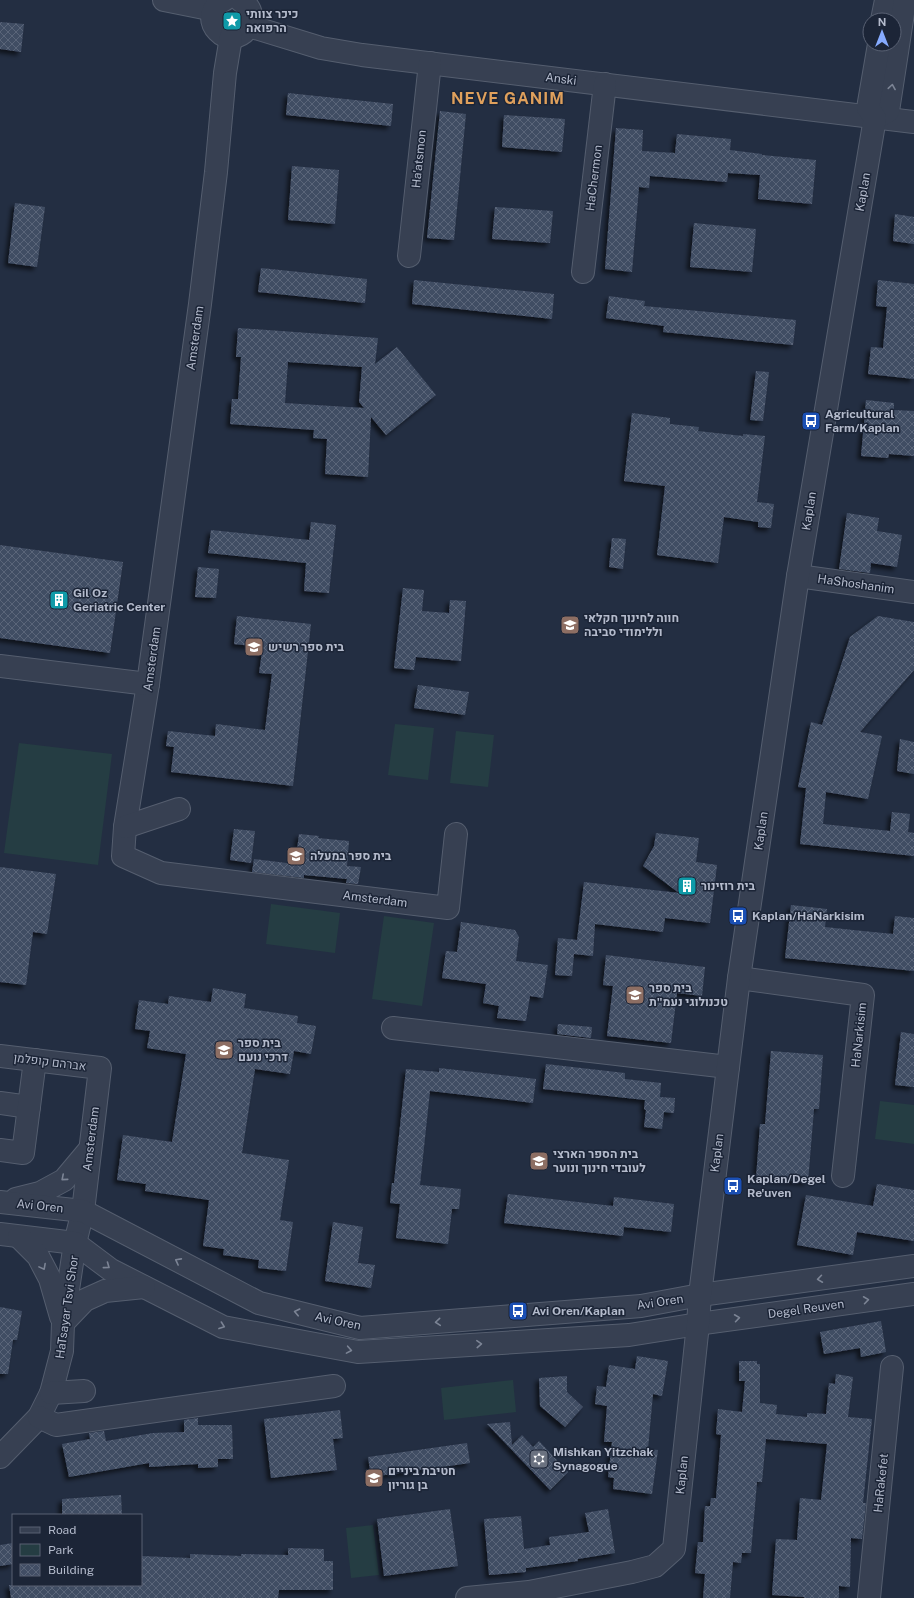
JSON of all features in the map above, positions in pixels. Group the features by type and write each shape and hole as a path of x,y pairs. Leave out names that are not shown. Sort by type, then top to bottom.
{"street":[{"path":"164,0 219,5 213,22 215,28 219,33 231,37 242,34 249,26 251,14 249,8 240,0"},
{"path":"884,12 886,0"},
{"path":"875,118 888,111 905,0"},
{"name":"Anski","path":"249,26 321,48 430,63 914,122"},
{"name":"Amsterdam","path":"231,37 225,73 216,172 207,245 148,684 125,827 123,856 161,873 448,908 456,834"},
{"name":"Kaplan","path":"529,1595 655,1566 674,1549 700,1295 739,978 798,576 875,118 868,108 877,52"},
{"name":"Ha'atsmon","path":"409,256 430,63"},
{"name":"HaChermon","path":"583,272 605,84"},
{"name":"HaShoshanim","path":"798,576 914,592"},
{"path":"0,666 148,684"},
{"path":"125,827 179,809"},
{"name":"HaNarkisim","path":"739,978 863,995 843,1176"},
{"path":"393,1028 728,1067"},
{"name":"אברהם קופלמן","path":"0,1056 100,1068"},
{"path":"0,1150 23,1153 35,1060"},
{"name":"Amsterdam","path":"83,1211 100,1068"},
{"path":"0,1104 29,1107"},
{"path":"1,1202 40,1193 64,1180 90,1149"},
{"name":"Avi Oren","path":"1,1202 83,1211 259,1303 360,1328 641,1306 700,1295"},
{"name":"HaTsayar Tsvi Shor","path":"0,1457 39,1417 51,1393 62,1351 63,1323 75,1243 83,1211"},
{"path":"10,1235 75,1243 111,1270 223,1327 358,1352 629,1335 698,1324"},
{"path":"10,1235 38,1256 50,1279 63,1323 85,1300 105,1291 144,1287"},
{"path":"700,1295 914,1266"},
{"name":"Degel Reuven","path":"698,1324 914,1294"},
{"name":"HaRakefet","path":"869,1598 892,1367"},
{"path":"39,1417 56,1425 334,1386"},
{"path":"51,1393 84,1392"},
{"path":"468,1598 529,1595"}],"green space":[{"path":"395,724 434,728 428,780 388,775"},
{"path":"456,731 494,735 488,787 450,783"},
{"path":"19,743 112,754 98,865 4,853"},
{"path":"271,904 340,913 335,953 266,944"},
{"path":"384,916 434,923 422,1006 372,999"},
{"path":"880,1101 914,1105 914,1144 875,1139"},
{"path":"513,1380 516,1412 444,1420 441,1388"},
{"path":"373,1525 379,1575 351,1578 346,1528"}],"building":[{"path":"0,22 24,24 21,52 0,49"},
{"path":"288,93 393,104 391,126 286,115"},
{"path":"440,111 466,114 454,240 427,238"},
{"path":"504,115 565,119 562,152 502,147"},
{"path":"616,128 643,130 642,151 675,153 677,134 731,139 730,150 762,155 816,160 812,204 758,199 760,175 728,173 727,182 650,176 649,188 639,187 632,272 605,269"},
{"path":"292,166 339,170 335,224 288,220"},
{"path":"15,203 45,207 37,267 8,263"},
{"path":"495,207 553,211 550,243 492,239"},
{"path":"895,214 914,217 914,244 893,241"},
{"path":"694,223 756,229 752,272 690,267"},
{"path":"261,268 367,279 365,303 258,292"},
{"path":"414,280 554,294 552,319 412,304"},
{"path":"878,280 914,284 914,379 868,374 871,347 883,348 887,307 876,306"},
{"path":"609,296 645,301 644,306 796,320 793,345 663,332 664,326 606,318"},
{"path":"238,328 378,338 375,364 397,347 436,395 386,435 371,417 368,477 325,474 327,439 313,438 314,430 230,424 232,399 238,399 241,357 236,357","holes":["288,362 362,367 359,402 364,408 285,403"]},
{"path":"756,371 769,372 763,421 750,420"},
{"path":"866,400 894,403 894,410 914,411 914,456 889,454 888,458 861,456"},
{"path":"632,413 670,418 670,424 699,427 698,431 743,436 743,434 765,436 757,502 774,504 771,528 758,527 758,522 724,517 718,563 657,555 665,486 624,481"},
{"path":"847,513 879,518 877,531 902,535 897,567 871,563 870,573 839,569"},
{"path":"311,522 336,525 329,593 304,591 306,563 208,553 211,530 309,540"},
{"path":"612,538 626,539 623,569 609,567"},
{"name":"Gil Oz Geriatric Center","path":"0,545 123,562 110,653 0,638"},
{"path":"198,567 219,569 216,598 195,597"},
{"path":"403,588 424,590 422,611 449,613 450,600 466,601 461,661 416,657 414,670 394,668"},
{"path":"237,616 311,624 293,786 171,772 174,747 166,746 168,731 215,736 216,724 265,730 272,674 259,673 262,652 252,651 252,646 234,644"},
{"path":"878,616 914,622 914,670 860,732 882,736 868,799 826,792 823,824 890,831 892,812 910,814 908,832 914,833 914,856 800,844 806,788 798,787 811,722 822,725 850,637"},
{"path":"418,685 469,692 465,715 414,708"},
{"path":"900,739 914,742 914,774 897,771"},
{"path":"234,829 255,831 251,863 230,860"},
{"name":"בית רוזינור","path":"656,833 699,838 696,862 717,865 710,923 665,918 663,932 595,924 593,956 574,954 572,976 555,975 558,938 577,940 584,882 679,893 643,866 654,846"},
{"path":"299,834 319,836 318,838 349,841 347,866 361,867 358,884 346,883 347,879 304,875 304,878 252,872 254,859 295,864"},
{"path":"0,867 56,874 47,934 33,932 26,985 0,982"},
{"path":"791,905 827,909 825,927 853,930 893,934 895,916 914,918 914,971 785,958"},
{"path":"461,922 515,930 519,937 516,961 548,965 543,998 530,996 526,1021 497,1018 499,1006 483,1003 486,984 442,978 446,951 457,952"},
{"path":"606,955 705,967 702,996 677,993 671,1043 607,1036 613,986 603,985"},
{"path":"213,988 246,994 244,1008 298,1016 297,1023 316,1026 311,1054 294,1051 290,1074 255,1069 242,1153 289,1160 280,1220 293,1222 286,1271 258,1268 259,1260 223,1255 224,1249 203,1246 209,1200 145,1191 146,1184 117,1180 123,1135 172,1142 186,1054 147,1048 150,1031 135,1029 139,1000 168,1004 169,996 211,1002"},
{"path":"558,1024 592,1027 591,1038 557,1034"},
{"path":"901,1032 914,1034 914,1087 895,1085"},
{"path":"771,1051 823,1055 819,1109 814,1109 808,1182 756,1178 760,1124 765,1124"},
{"path":"546,1064 625,1073 625,1079 661,1083 660,1097 675,1098 674,1113 664,1112 662,1129 644,1127 646,1110 644,1109 645,1100 543,1089"},
{"path":"439,1068 536,1079 533,1103 430,1091 420,1185 461,1189 459,1209 452,1209 448,1244 396,1238 400,1204 390,1203 392,1183 394,1183 406,1069 439,1072"},
{"path":"877,1184 914,1190 914,1241 857,1232 853,1255 797,1245 806,1195 873,1206"},
{"path":"508,1194 613,1206 614,1197 674,1204 671,1232 624,1227 623,1236 504,1223"},
{"path":"333,1222 363,1227 358,1263 375,1265 371,1288 325,1281"},
{"path":"0,1307 22,1311 17,1340 13,1340 8,1374 0,1374"},
{"path":"881,1321 886,1352 861,1357 860,1348 824,1354 820,1332"},
{"path":"637,1356 668,1361 662,1396 653,1394 648,1449 658,1450 652,1494 613,1489 614,1478 608,1477 612,1442 604,1442 607,1406 595,1404 597,1386 606,1387 609,1365 635,1369"},
{"path":"739,1361 757,1361 757,1364 760,1364 760,1403 777,1405 776,1414 807,1417 807,1413 826,1414 829,1383 835,1384 836,1374 853,1377 848,1417 872,1419 863,1503 866,1503 862,1539 851,1538 850,1587 839,1586 839,1598 804,1598 772,1595 776,1539 797,1540 800,1498 821,1500 827,1444 766,1439 762,1482 757,1482 751,1553 742,1553 741,1563 733,1562 730,1598 703,1598 705,1574 695,1573 698,1542 703,1542 705,1506 710,1506 711,1498 716,1498 721,1435 716,1434 718,1409 742,1412 745,1381 739,1381"},
{"path":"567,1376 567,1392 583,1407 565,1427 540,1406 539,1378"},
{"path":"340,1410 343,1438 333,1439 337,1470 271,1478 264,1419"},
{"path":"198,1418 198,1425 232,1425 233,1459 218,1459 218,1467 198,1468 198,1464 149,1467 149,1463 69,1477 62,1444 90,1439 89,1433 104,1431 106,1441 153,1433 184,1432 184,1420"},
{"name":"Mishkan Yitzchak Synagogue","path":"510,1422 512,1445 522,1435 533,1447 539,1441 568,1472 550,1490 487,1424"},
{"path":"467,1443 470,1463 371,1477 368,1457"},
{"path":"121,1495 122,1514 62,1514 62,1499"},
{"path":"450,1509 458,1566 384,1576 377,1519"},
{"path":"608,1509 615,1553 578,1559 578,1561 526,1568 526,1572 489,1575 484,1519 521,1516 524,1549 550,1545 549,1537 589,1532 585,1513"},
{"path":"12,1543 12,1564 0,1566 0,1545"},
{"path":"288,1548 324,1549 324,1561 333,1561 333,1590 279,1590 278,1598 11,1598 9,1585 142,1586 142,1556 190,1558 190,1554 241,1556 241,1554 288,1555"}],"place":[{"name":"כיכר צוותי הרפואה","path":"232,21"},
{"name":"Agricultural Farm/Kaplan","path":"811,421"},
{"name":"Gil Oz Geriatric Center","path":"59,600"},
{"name":"חווה לחינוך חקלאי וללימודי סביבה","path":"570,625"},
{"name":"בית ספר רשיש","path":"254,647"},
{"name":"בית ספר במעלה","path":"296,856"},
{"name":"בית רוזינור","path":"687,886"},
{"name":"Kaplan/HaNarkisim","path":"738,916"},
{"name":"בית ספר טכנולוגי נעמ\"ת","path":"635,995"},
{"name":"בית ספר דרכי נועם","path":"224,1050"},
{"name":"בית הספר הארצי לעובדי חינוך ונוער","path":"539,1161"},
{"name":"Kaplan/Degel Re'uven","path":"733,1186"},
{"name":"Avi Oren/Kaplan","path":"518,1311"},
{"name":"Mishkan Yitzchak Synagogue","path":"539,1459"},
{"name":"חטיבת ביניים בן גוריון","path":"374,1478"}],"district":[{"name":"NEVE GANIM","path":"508,98"}]}
